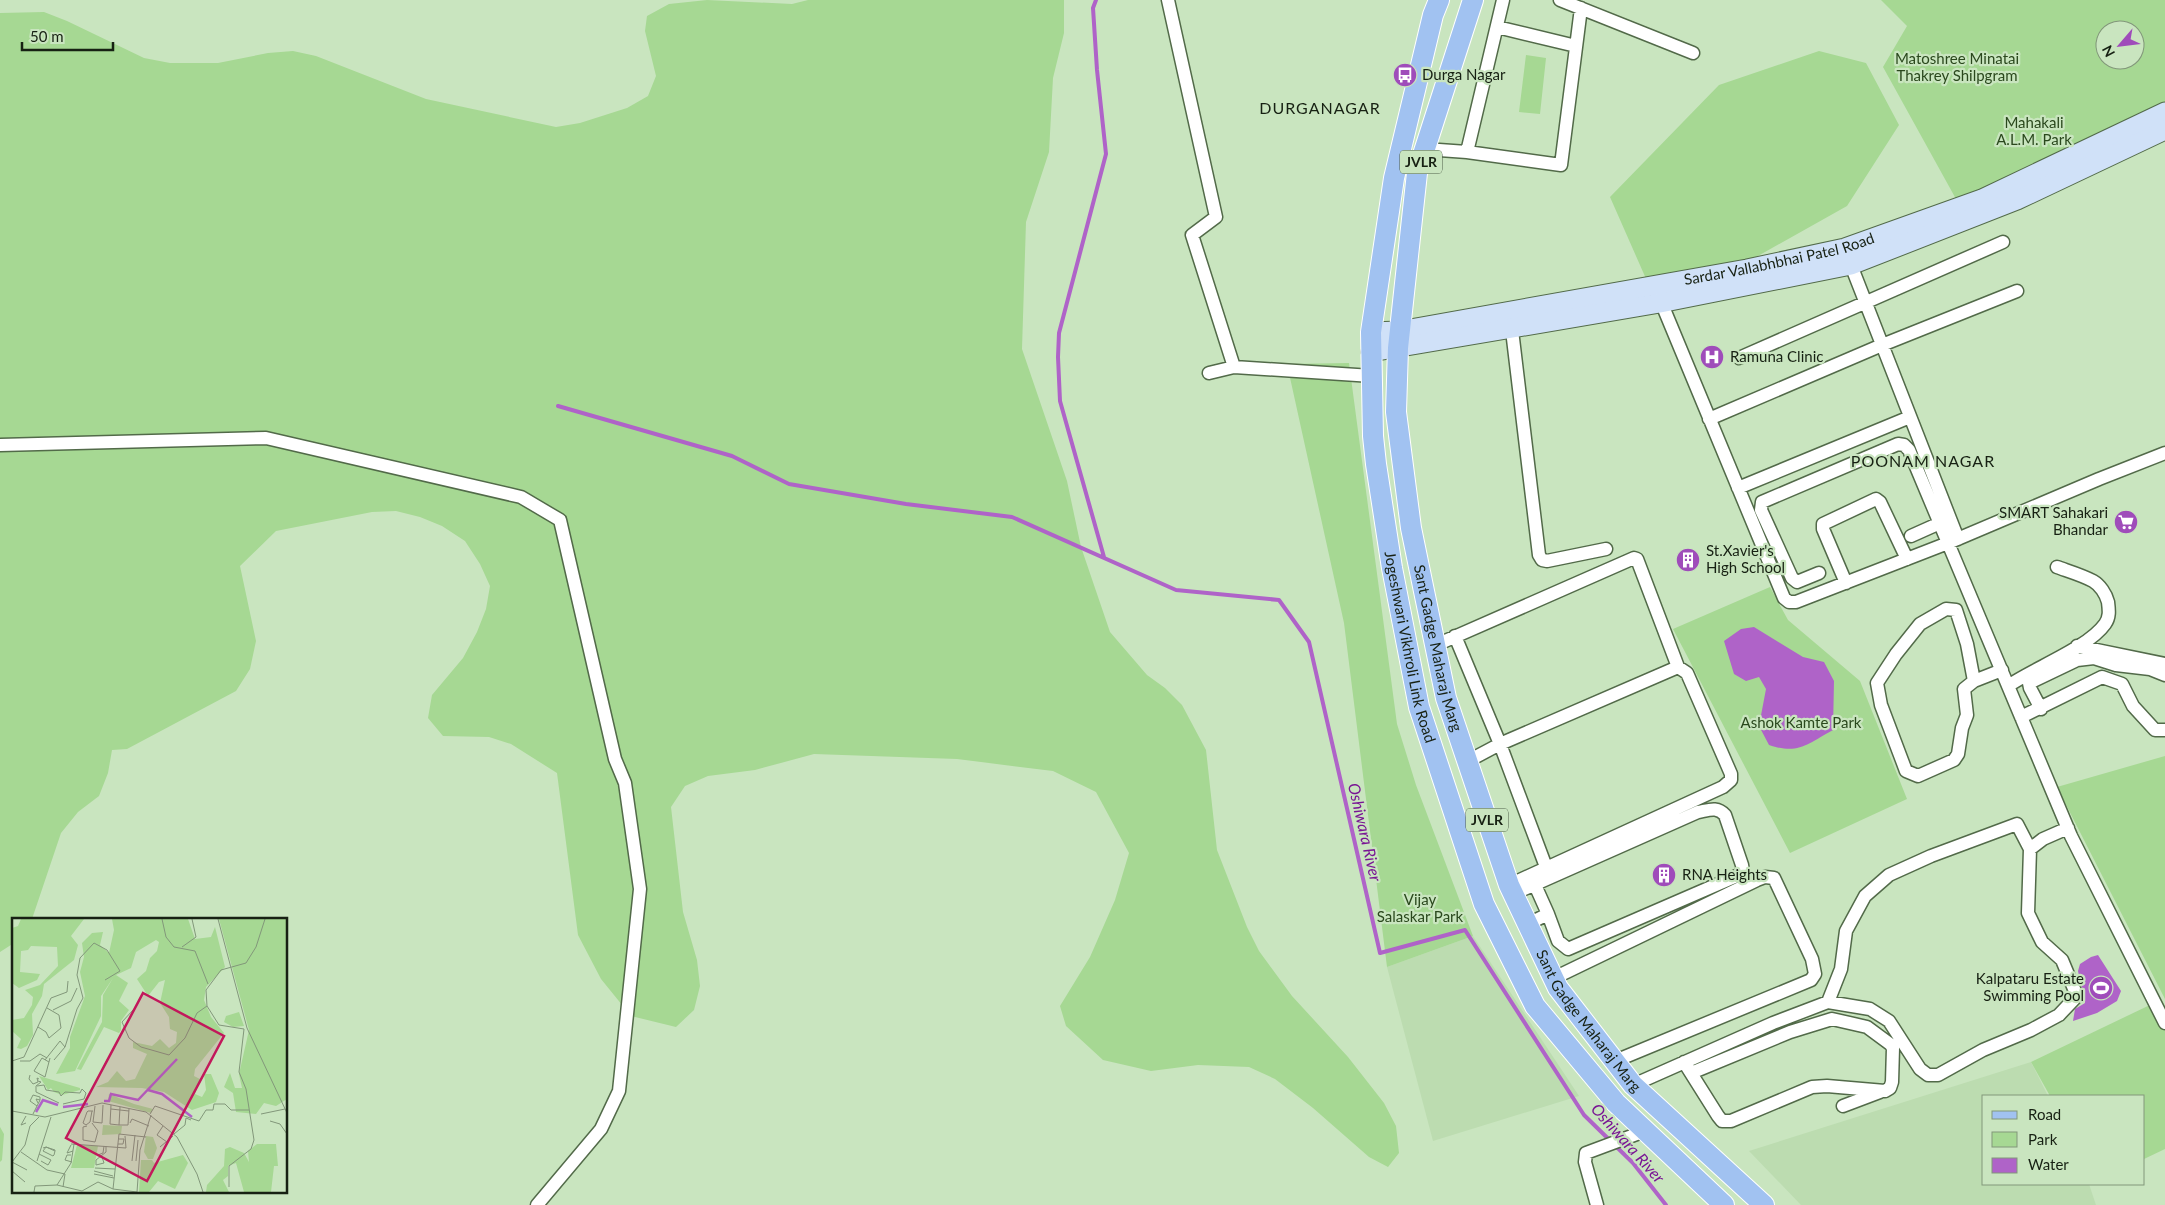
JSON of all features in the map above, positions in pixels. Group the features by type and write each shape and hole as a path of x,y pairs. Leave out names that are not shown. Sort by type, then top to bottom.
{"main road":[{"name":"Jogeshwari Vikhroli Link Road","path":"1438,0 1394,178 1371,342 1373,436 1376,464 1392,568 1419,706 1484,904 1535,1006 1616,1103 1724,1205"},
{"name":"Sant Gadge Maharaj Marg","path":"1473,0 1417,173 1399,339 1396,412 1411,528 1446,698 1511,889 1558,988 1633,1085 1764,1205"},
{"name":"Sardar Vallabhbhai Patel Road","path":"1848,256 1982,199 2165,112"},
{"name":"Sardar Vallabhbhai Patel Road","path":"1371,342 1399,339 1658,294 1747,269 1848,256 2017,200 2165,130"}],"street":[{"path":"1168,0 1216,217 1192,235 1234,367"},
{"path":"1467,152 1503,0"},
{"path":"1560,0 1693,53"},
{"path":"1425,148 1467,152 1561,166 1581,8"},
{"path":"1497,27 1576,46"},
{"path":"1739,358 2003,242"},
{"path":"1848,256 1910,417 1953,541 2008,686 2068,828 2165,1023"},
{"path":"1709,419 1882,345 2017,291"},
{"path":"1658,294 1786,600 1796,602 1846,583 1953,541 2099,478 2165,454"},
{"path":"1511,319 1539,555 1542,560 1547,560 1606,549"},
{"path":"1209,373 1234,367 1372,376"},
{"path":"1738,488 1910,417"},
{"path":"0,445 266,438 521,497 560,520 616,759 625,784 640,889 619,1091 601,1129 537,1205"},
{"path":"1818,573 1796,582 1792,578 1761,504 1764,500 1901,444 1909,450 1940,524 1953,541"},
{"path":"1846,583 1823,529 1823,524 1876,499 1879,500 1907,559"},
{"path":"1911,536 1940,524"},
{"path":"1436,645 1634,558 1637,559 1678,666 1687,673 1731,774 1731,780 1722,787 1546,866 1511,889"},
{"path":"2008,686 2092,637 2105,624 2110,612 2107,597 2094,581 2057,567"},
{"path":"1974,681 1956,610 1946,609 1920,624 1896,654 1877,683 1882,705 1906,771 1918,776 1954,760 1958,754 1966,715 1964,689 1974,681 2002,670"},
{"path":"1456,636 1500,744 1546,866"},
{"path":"2077,646 2165,664"},
{"path":"2041,709 2029,683 2077,660 2094,658 2116,665 2150,669 2165,676"},
{"path":"1468,761 1500,744 1678,666"},
{"path":"2021,717 2041,709 2102,677 2122,684 2132,706 2156,730 2165,730"},
{"path":"1511,889 1535,885 1698,812 1716,809 1721,810 1726,815 1743,871 1739,875 1568,949 1558,941 1535,885"},
{"path":"1688,1068 1773,1023 1828,1002 1870,1009 1889,1021 1920,1069 1928,1075 1938,1075 1984,1050 2031,1030 2059,1015 2076,996 2062,960 2042,942 2028,913 2030,849 2017,824 1931,856 1889,875 1865,896 1846,931 1841,969 1828,1002"},
{"path":"2030,849 2043,838 2068,828"},
{"path":"1554,978 1757,880 1765,877 1774,878 1812,960 1815,974 1811,980 1615,1061"},
{"path":"1528,924 1548,914"},
{"path":"1633,1085 1832,1019 1867,1027 1890,1044 1893,1053 1890,1088 1843,1106"},
{"path":"1688,1068 1718,1116 1722,1121 1726,1122 1812,1087 1827,1086 1885,1091"},
{"path":"1597,1205 1584,1158 1588,1152 1645,1130"}],"shaded area":[{"path":"1473,936 1579,1096 1433,1141 1387,967"},
{"path":"2031,1062 2048,1095 1982,1095 1982,1185 2089,1185 2096,1205 1801,1205 1749,1151"}],"green space":[{"path":"707,0 792,4 808,0 1064,0 1064,33 1053,78 1049,152 1026,222 1022,349 1067,481 1081,547 1110,632 1147,675 1165,688 1182,705 1206,750 1217,850 1247,927 1259,951 1292,996 1348,1057 1384,1103 1396,1126 1399,1153 1388,1167 1369,1157 1313,1108 1275,1079 1249,1067 1198,1065 1151,1071 1103,1060 1066,1026 1060,1006 1090,957 1115,900 1129,853 1096,792 1053,771 957,759 814,754 755,770 708,776 685,786 671,807 683,912 697,960 700,986 694,1010 676,1027 631,1016 601,979 578,935 557,773 511,744 489,737 443,736 428,718 432,695 463,658 477,632 486,609 490,586 480,564 465,541 442,526 420,517 396,511 372,512 276,531 240,566 256,641 250,669 236,691 127,749 112,750 108,773 99,796 78,812 61,833 32,918 12,918 12,944 0,952 0,13 44,12 144,58 170,63 218,63 268,53 293,51 316,56 426,99 556,127 580,123 627,108 648,96 656,76 645,31 647,16 669,4"},
{"name":"Matoshree Minatai Thakrey Shilpgram","path":"1881,0 2165,0 2165,104 1993,188 1956,199 1883,67 1907,26"},
{"path":"1819,51 1866,63 1899,125 1847,206 1749,261 1647,281 1610,197 1719,85"},
{"path":"1526,55 1546,58 1540,114 1519,112"},
{"name":"Vijay Salaskar Park","path":"1349,363 1397,724 1416,785 1473,936 1387,967 1344,623 1287,364"},
{"name":"Ashok Kamte Park","path":"1770,587 1788,620 1860,681 1907,799 1790,853 1673,629"},
{"path":"2165,756 2165,999 2057,787"},
{"path":"2152,1004 2165,1031 2165,1149 2145,1159 2145,1095 2049,1095 2031,1062"},
{"path":"0,1127 4,1134 2,1160 0,1162"}],"water":[{"path":"1754,627 1803,657 1824,662 1834,681 1833,730 1809,744 1796,748 1779,748 1769,745 1759,726 1766,689 1759,677 1746,681 1734,674 1724,641 1741,629"},
{"name":"Kalpataru Estate Swimming Pool","path":"2098,955 2121,991 2117,1001 2097,1013 2073,1021 2075,1009 2085,1003 2078,971 2080,964"}],"waterway":[{"path":"1096,0 1093,8 1097,70 1106,154 1059,333 1058,357 1060,401 1104,557"},
{"name":"Oshiwara River","path":"558,406 732,456 789,484 906,504 1012,517 1176,590 1279,600 1309,642 1380,953 1465,930 1584,1115 1633,1163 1666,1205"}],"place":[{"name":"Durga Nagar","path":"1405,75"},
{"name":"Ramuna Clinic","path":"1712,357"},
{"name":"SMART Sahakari Bhandar","path":"2126,522"},
{"name":"St.Xavier's High School","path":"1688,560"},
{"name":"RNA Heights","path":"1664,875"},
{"name":"Kalpataru Estate Swimming Pool","path":"2101,988"}],"district":[{"name":"DURGANAGAR","path":"1320,108"},
{"name":"POONAM NAGAR","path":"1923,461"}],"park label":[{"name":"Mahakali A.L.M. Park","path":"2034,132"}]}
